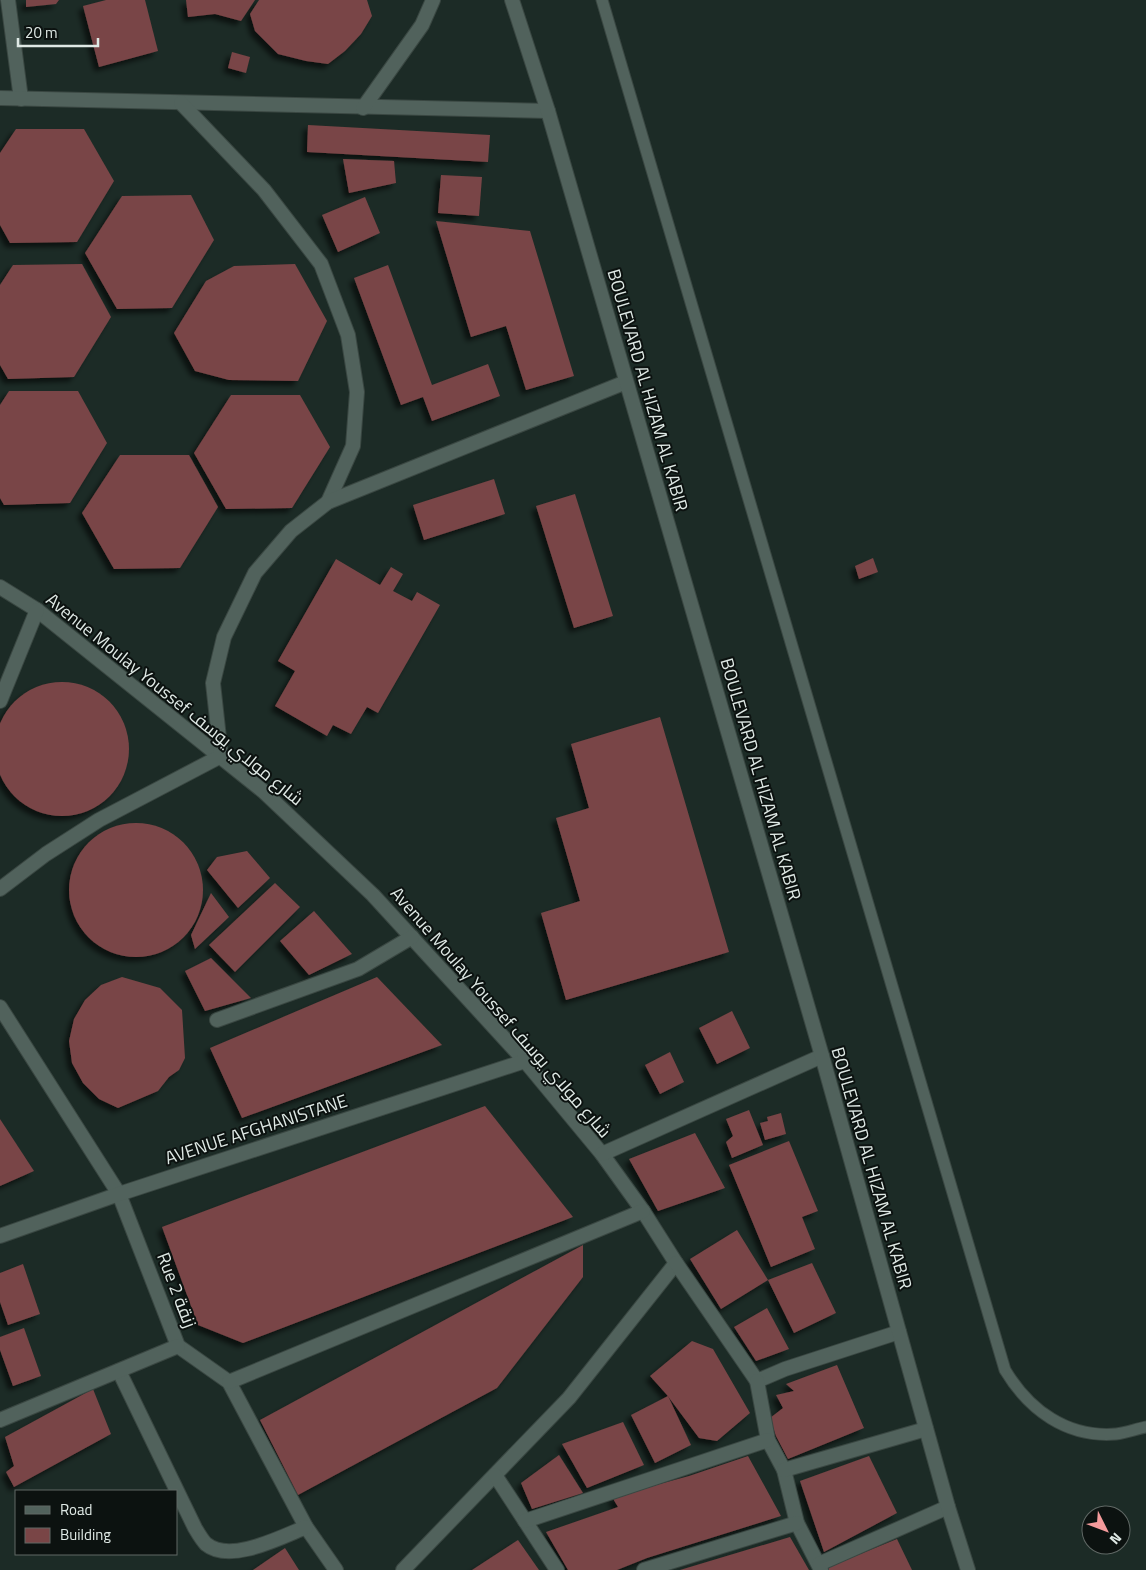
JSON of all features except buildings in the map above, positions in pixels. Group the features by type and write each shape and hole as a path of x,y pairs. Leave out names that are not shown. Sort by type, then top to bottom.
{"street":[{"path":"8,0 21,99"},
{"path":"364,108 422,25 433,0"},
{"name":"BOULEVARD AL HIZAM AL KABIR","path":"512,0 548,111 822,1056 948,1507 968,1570"},
{"path":"0,98 548,111"},
{"path":"180,103 264,190 321,264 348,335 357,392 352,446 328,502"},
{"path":"0,889 46,854 98,820 221,756 213,683 224,638 254,573 291,531 328,502 626,382"},
{"name":"Avenue Moulay Youssef شارع مولاي يوسف","path":"0,587 37,610 221,756 263,791 374,895 524,1061 602,1154 643,1211 676,1263 758,1381"},
{"path":"0,701 37,610"},
{"path":"217,1020 358,969 412,938"},
{"name":"Rue 2 زنقة","path":"0,1007 119,1194 178,1346 229,1382 306,1527 336,1570"},
{"path":"602,1154 822,1056"},
{"name":"AVENUE AFGHANISTANE","path":"0,1236 119,1194 524,1061"},
{"path":"229,1382 643,1211"},
{"path":"403,1570 570,1398 676,1263"},
{"path":"899,1332 785,1369 758,1381 768,1440 784,1470 797,1523 820,1567 948,1507"},
{"path":"0,1420 178,1346"},
{"path":"119,1370 177,1490"},
{"path":"784,1470 926,1429"},
{"path":"525,1521 768,1440"},
{"path":"495,1475 557,1570"},
{"path":"178,1493 195,1528 206,1544 224,1551 248,1550 306,1527"},
{"path":"644,1570 797,1523"}],"lane":[{"path":"602,0 1004,1370 1030,1404 1048,1417 1064,1425 1081,1431 1100,1434 1118,1434 1146,1426"}]}
